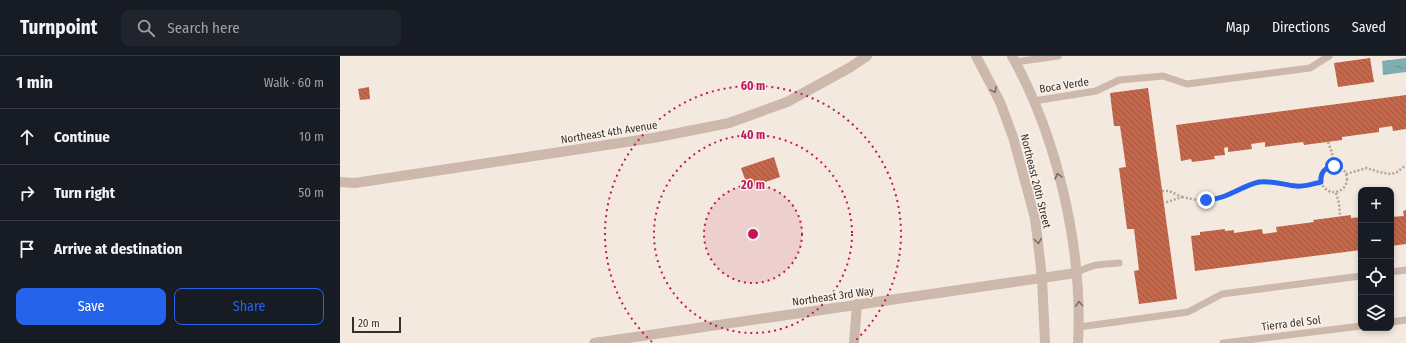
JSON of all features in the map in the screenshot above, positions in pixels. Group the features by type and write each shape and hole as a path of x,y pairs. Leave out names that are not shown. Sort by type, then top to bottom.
{"street":[{"name":"Northeast 4th Avenue","path":"340,182 355,182 645,139 729,123 786,102 849,68 867,56"},
{"name":"Northeast 20th Street","path":"976,56 1000,102 1013,137 1035,218 1042,277 1045,343"},
{"name":"Northeast 20th Street","path":"1014,59 1044,126 1061,185 1069,220 1076,273 1079,313 1078,343"},
{"name":"Northeast 3rd Way","path":"594,343 1076,273"},
{"path":"854,343 857,304"}],"lane":[{"path":"1014,59 1057,56"},
{"name":"Boca Verde","path":"1034,101 1096,91 1119,80 1163,76 1187,84 1310,68 1329,56"},
{"path":"1076,273 1090,266 1119,263"},
{"path":"1394,272 1406,270"},
{"path":"1079,327 1188,312 1222,294 1358,276"},
{"path":"1394,322 1406,320"},
{"name":"Tierra del Sol","path":"1223,343 1358,326"}],"path":[{"path":"1328,142 1332,153 1334,166"},
{"path":"1346,174 1367,168 1391,174 1397,172 1406,165"},
{"path":"1330,166 1341,168 1346,174 1347,178 1343,189 1332,193 1325,189 1320,178 1323,171 1330,166"},
{"path":"1162,191 1169,191 1182,197 1197,200 1214,200 1261,182 1306,186 1321,182"},
{"path":"1336,192 1340,216"},
{"path":"1164,203 1182,197"}],"water":[{"path":"1406,58 1406,72 1383,75 1382,61"}],"building":[{"path":"1370,58 1374,82 1338,87 1334,63"},
{"path":"369,87 370,99 360,100 358,89"},
{"path":"1148,88 1177,299 1139,304 1134,271 1139,270 1134,229 1127,229 1119,168 1126,167 1120,126 1114,126 1110,93"},
{"path":"1406,95 1406,129 1393,131 1392,126 1379,128 1379,132 1342,137 1342,140 1304,145 1303,142 1265,147 1265,142 1251,144 1252,149 1228,152 1228,147 1224,148 1225,155 1214,156 1215,159 1192,162 1191,159 1181,161 1176,125"},
{"path":"774,157 780,177 748,188 741,168"},
{"path":"1406,210 1406,244 1394,246 1394,217 1404,216 1403,211"},
{"path":"1351,215 1351,218 1358,217 1358,250 1195,271 1191,236 1200,235 1200,232 1225,229 1225,231 1234,230 1234,233 1262,229 1263,234 1277,232 1276,227 1314,222 1313,220"}],"route":[{"path":"1206,200 1214,200 1261,182 1306,186 1321,182 1320,178 1323,171 1330,166 1334,166"}]}
